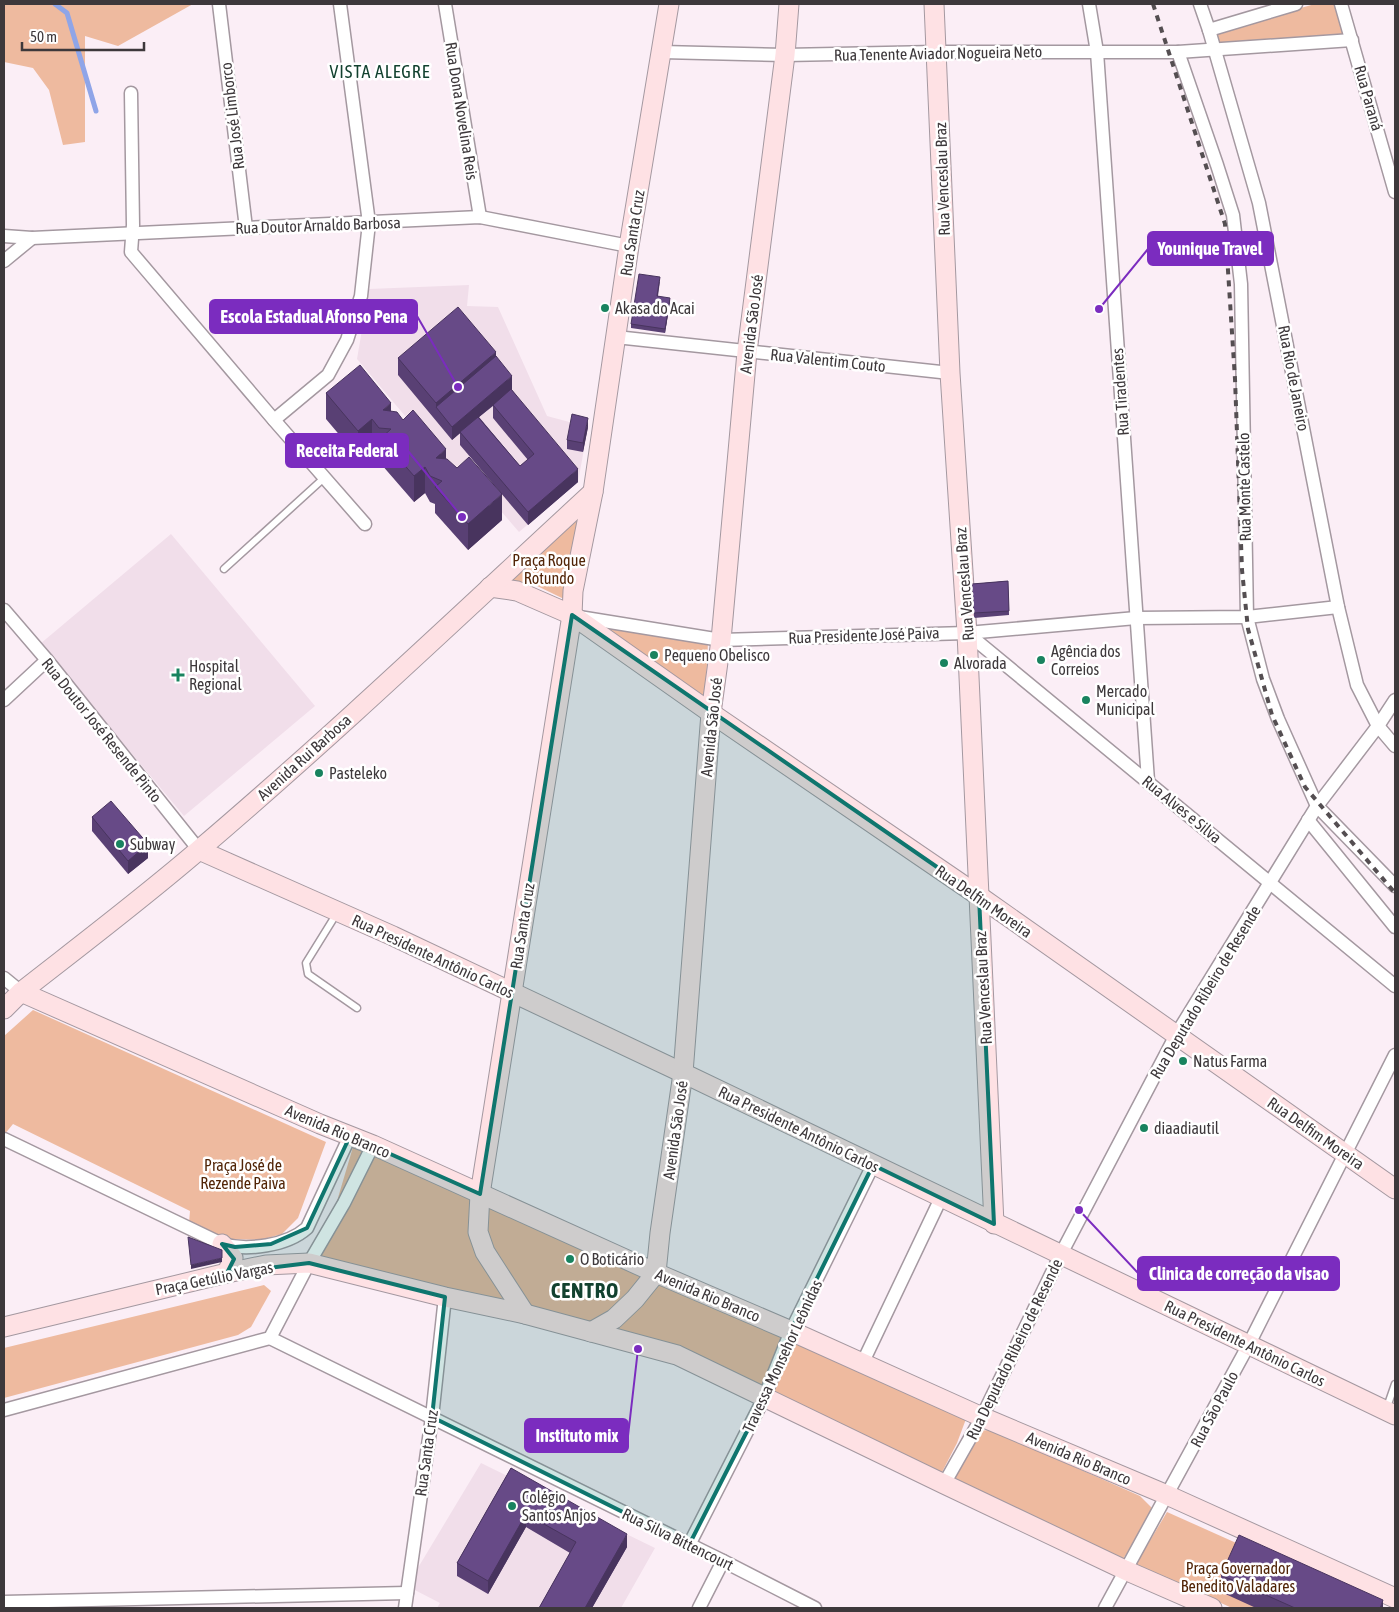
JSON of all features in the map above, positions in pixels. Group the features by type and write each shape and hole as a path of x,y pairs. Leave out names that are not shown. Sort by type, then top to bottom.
{"main road":[{"name":"Rua Santa Cruz","path":"593,492 629,246 669,4"},
{"name":"Avenida São José","path":"656,1273 660,1232 683,1073 711,714 721,640 747,352 785,55 789,4"},
{"name":"Rua Venceslau Braz","path":"934,4 950,373 967,632 994,1224"},
{"name":"Avenida Rui Barbosa","path":"4,1009 21,992 199,850 302,760 593,492"},
{"path":"490,587 517,591 572,616 574,586 593,492"},
{"name":"Rua Santa Cruz","path":"525,1314 484,1252 478,1232 480,1194 572,616"},
{"name":"Rua Delfim Moreira","path":"572,616 711,714 979,896 1395,1189"},
{"name":"Rua Presidente Antônio Carlos","path":"199,850 338,912 683,1073 1390,1413"},
{"name":"Avenida Rio Branco","path":"21,992 320,1124 373,1145 982,1417 1167,1495 1395,1598"},
{"path":"222,1244 233,1258 227,1273"},
{"path":"309,1263 445,1297 525,1314 677,1356 1125,1570 1212,1608"},
{"name":"Praça Getúlio Vargas","path":"4,1327 227,1273 266,1265 309,1263"},
{"path":"592,1332 614,1319 635,1299 656,1273"}],"street":[{"name":"Rua José Limborco","path":"219,4 246,228"},
{"path":"274,420 328,375 348,340 361,296 369,223 340,4"},
{"name":"Rua Dona Novelina Reis","path":"445,4 480,217"},
{"name":"Rua Tiradentes","path":"1089,4 1097,52 1148,781"},
{"name":"Rua Rio de Janeiro","path":"1200,4 1259,203 1338,608 1357,685 1378,726 1395,746"},
{"path":"1209,30 1296,4"},
{"name":"Rua Paraná","path":"1342,4 1395,192"},
{"name":"Rua Tenente Aviador Nogueira Neto","path":"662,52 785,55 936,52 1178,52 1352,40"},
{"name":"Rua Monte Castelo","path":"1178,52 1233,215 1241,284 1247,616 1263,679 1300,773 1316,806 1395,886"},
{"path":"132,93 133,232 131,252 365,524"},
{"name":"Rua Doutor Arnaldo Barbosa","path":"4,236 32,238 480,217 629,246"},
{"path":"4,261 32,238"},
{"name":"Rua Valentim Couto","path":"616,336 950,373"},
{"name":"Rua Presidente José Paiva","path":"572,616 721,640 967,632 1136,618 1247,616 1338,608"},
{"name":"Rua Doutor José Resende Pinto","path":"4,610 47,660 199,850"},
{"name":"Rua Alves e Silva","path":"967,632 1395,986"},
{"path":"4,700 47,660"},
{"path":"1378,726 1395,700"},
{"name":"Rua Deputado Ribeiro de Resende","path":"944,1484 982,1417 1061,1254 1176,1035 1316,806 1378,726"},
{"path":"1308,820 1395,927"},
{"path":"4,978 21,992"},
{"name":"Rua São Paulo","path":"1125,1570 1248,1346 1395,1055"},
{"path":"4,1139 222,1244 235,1247 271,1244 286,1241 300,1235 312,1221 350,1136"},
{"path":"4,1410 270,1338 309,1263 344,1203 373,1145"},
{"name":"Travessa Monsehor Leônidas","path":"689,1545 764,1398 791,1331 873,1166"},
{"path":"862,1364 941,1198"},
{"name":"Rua Santa Cruz","path":"405,1608 432,1417 445,1297"},
{"name":"Rua Silva Bittencourt","path":"270,1338 815,1608"},
{"path":"699,1608 722,1561"},
{"path":"1105,1608 1125,1570"},
{"path":"4,1602 17,1605 407,1593"}],"lane":[{"path":"224,569 324,478"},
{"path":"338,912 306,963 308,974 357,1008"},
{"path":"1390,1413 1395,1384"}],"highlighted area":[{"path":"572,615 979,896 994,1224 873,1165 791,1331 764,1398 689,1545 432,1417 445,1297 309,1263 227,1273 234,1259 222,1244 235,1247 271,1244 307,1228 350,1136 480,1194"}],"shaded area":[{"path":"469,285 467,306 498,307 547,416 588,427 578,482 519,532 469,474 460,481 357,359 369,289"},
{"name":"Hospital Regional","path":"171,534 315,706 184,816 40,644"},
{"name":"Colégio Santos Anjos","path":"481,1463 655,1548 621,1608 437,1608 440,1603 407,1586"}],"green space":[{"path":"4,4 193,4 118,46 85,36 85,142 63,145 49,90 33,68 4,62"},
{"path":"1315,4 1338,4 1346,35 1219,45 1214,32"},
{"name":"Praça Roque Rotundo","path":"583,510 564,599 531,583 505,582"},
{"path":"582,619 708,642 705,707"},
{"name":"Praça José de Rezende Paiva","path":"33,1010 326,1142 298,1218 282,1234 260,1240 229,1239 189,1223 190,1211 13,1124 4,1135 4,1036"},
{"path":"353,1147 643,1275 635,1290 594,1329 308,1258 332,1218"},
{"path":"652,1280 966,1419 957,1443 939,1478 612,1334 635,1299"},
{"path":"264,1285 271,1291 251,1327 238,1335 4,1398 4,1348"},
{"path":"991,1430 1140,1496 1152,1508 1121,1562 950,1483 976,1431"},
{"name":"Praça Governador Benedito Valadares","path":"1167,1512 1382,1608 1232,1608 1136,1564"}],"building":[{"path":"639,274 660,277 657,296 670,298 665,329 631,324"},
{"path":"458,307 496,352 436,403 398,358"},
{"path":"496,356 512,376 452,427 436,407"},
{"path":"360,365 391,403 383,410 397,412 403,420 413,410 446,449 436,458 447,459 457,468 469,457 502,494 468,524 435,487 442,481 430,476 425,467 414,476 381,438 391,429 379,428 372,419 358,431 326,393"},
{"path":"511,389 578,469 528,512 460,432 478,417 520,466 534,454 493,405"},
{"path":"572,414 588,418 583,443 567,440"},
{"path":"1008,581 1009,611 974,613 972,584"},
{"path":"111,801 148,844 128,861 92,817"},
{"path":"188,1237 222,1250 222,1258 191,1265"},
{"path":"511,1468 627,1534 585,1608 539,1608 576,1542 526,1514 488,1581 457,1563"},
{"path":"1239,1535 1383,1600 1380,1608 1295,1608 1221,1575"}],"waterway":[{"path":"55,4 67,13 96,111"}],"railway":[{"path":"1153,4 1225,224 1235,379 1242,570 1248,629 1272,715 1305,787 1395,893"}],"place":[{"name":"Akasa do Acai","path":"605,308"},
{"name":"Younique Travel","path":"1099,309"},
{"name":"Escola Estadual Afonso Pena","path":"458,387"},
{"name":"Receita Federal","path":"462,517"},
{"name":"Pequeno Obelisco","path":"654,655"},
{"name":"Agência dos Correios","path":"1041,660"},
{"name":"Alvorada","path":"944,663"},
{"name":"Hospital Regional","path":"178,675"},
{"name":"Mercado Municipal","path":"1086,700"},
{"name":"Pasteleko","path":"319,773"},
{"name":"Subway","path":"120,844"},
{"name":"Natus Farma","path":"1183,1061"},
{"name":"diaadiautil","path":"1144,1128"},
{"name":"Clinica de correção da visao","path":"1079,1210"},
{"name":"O Boticário","path":"570,1259"},
{"name":"Instituto mix","path":"638,1349"},
{"name":"Colégio Santos Anjos","path":"512,1506"}],"district":[{"name":"VISTA ALEGRE","path":"380,71"},
{"name":"CENTRO","path":"585,1290"}]}
